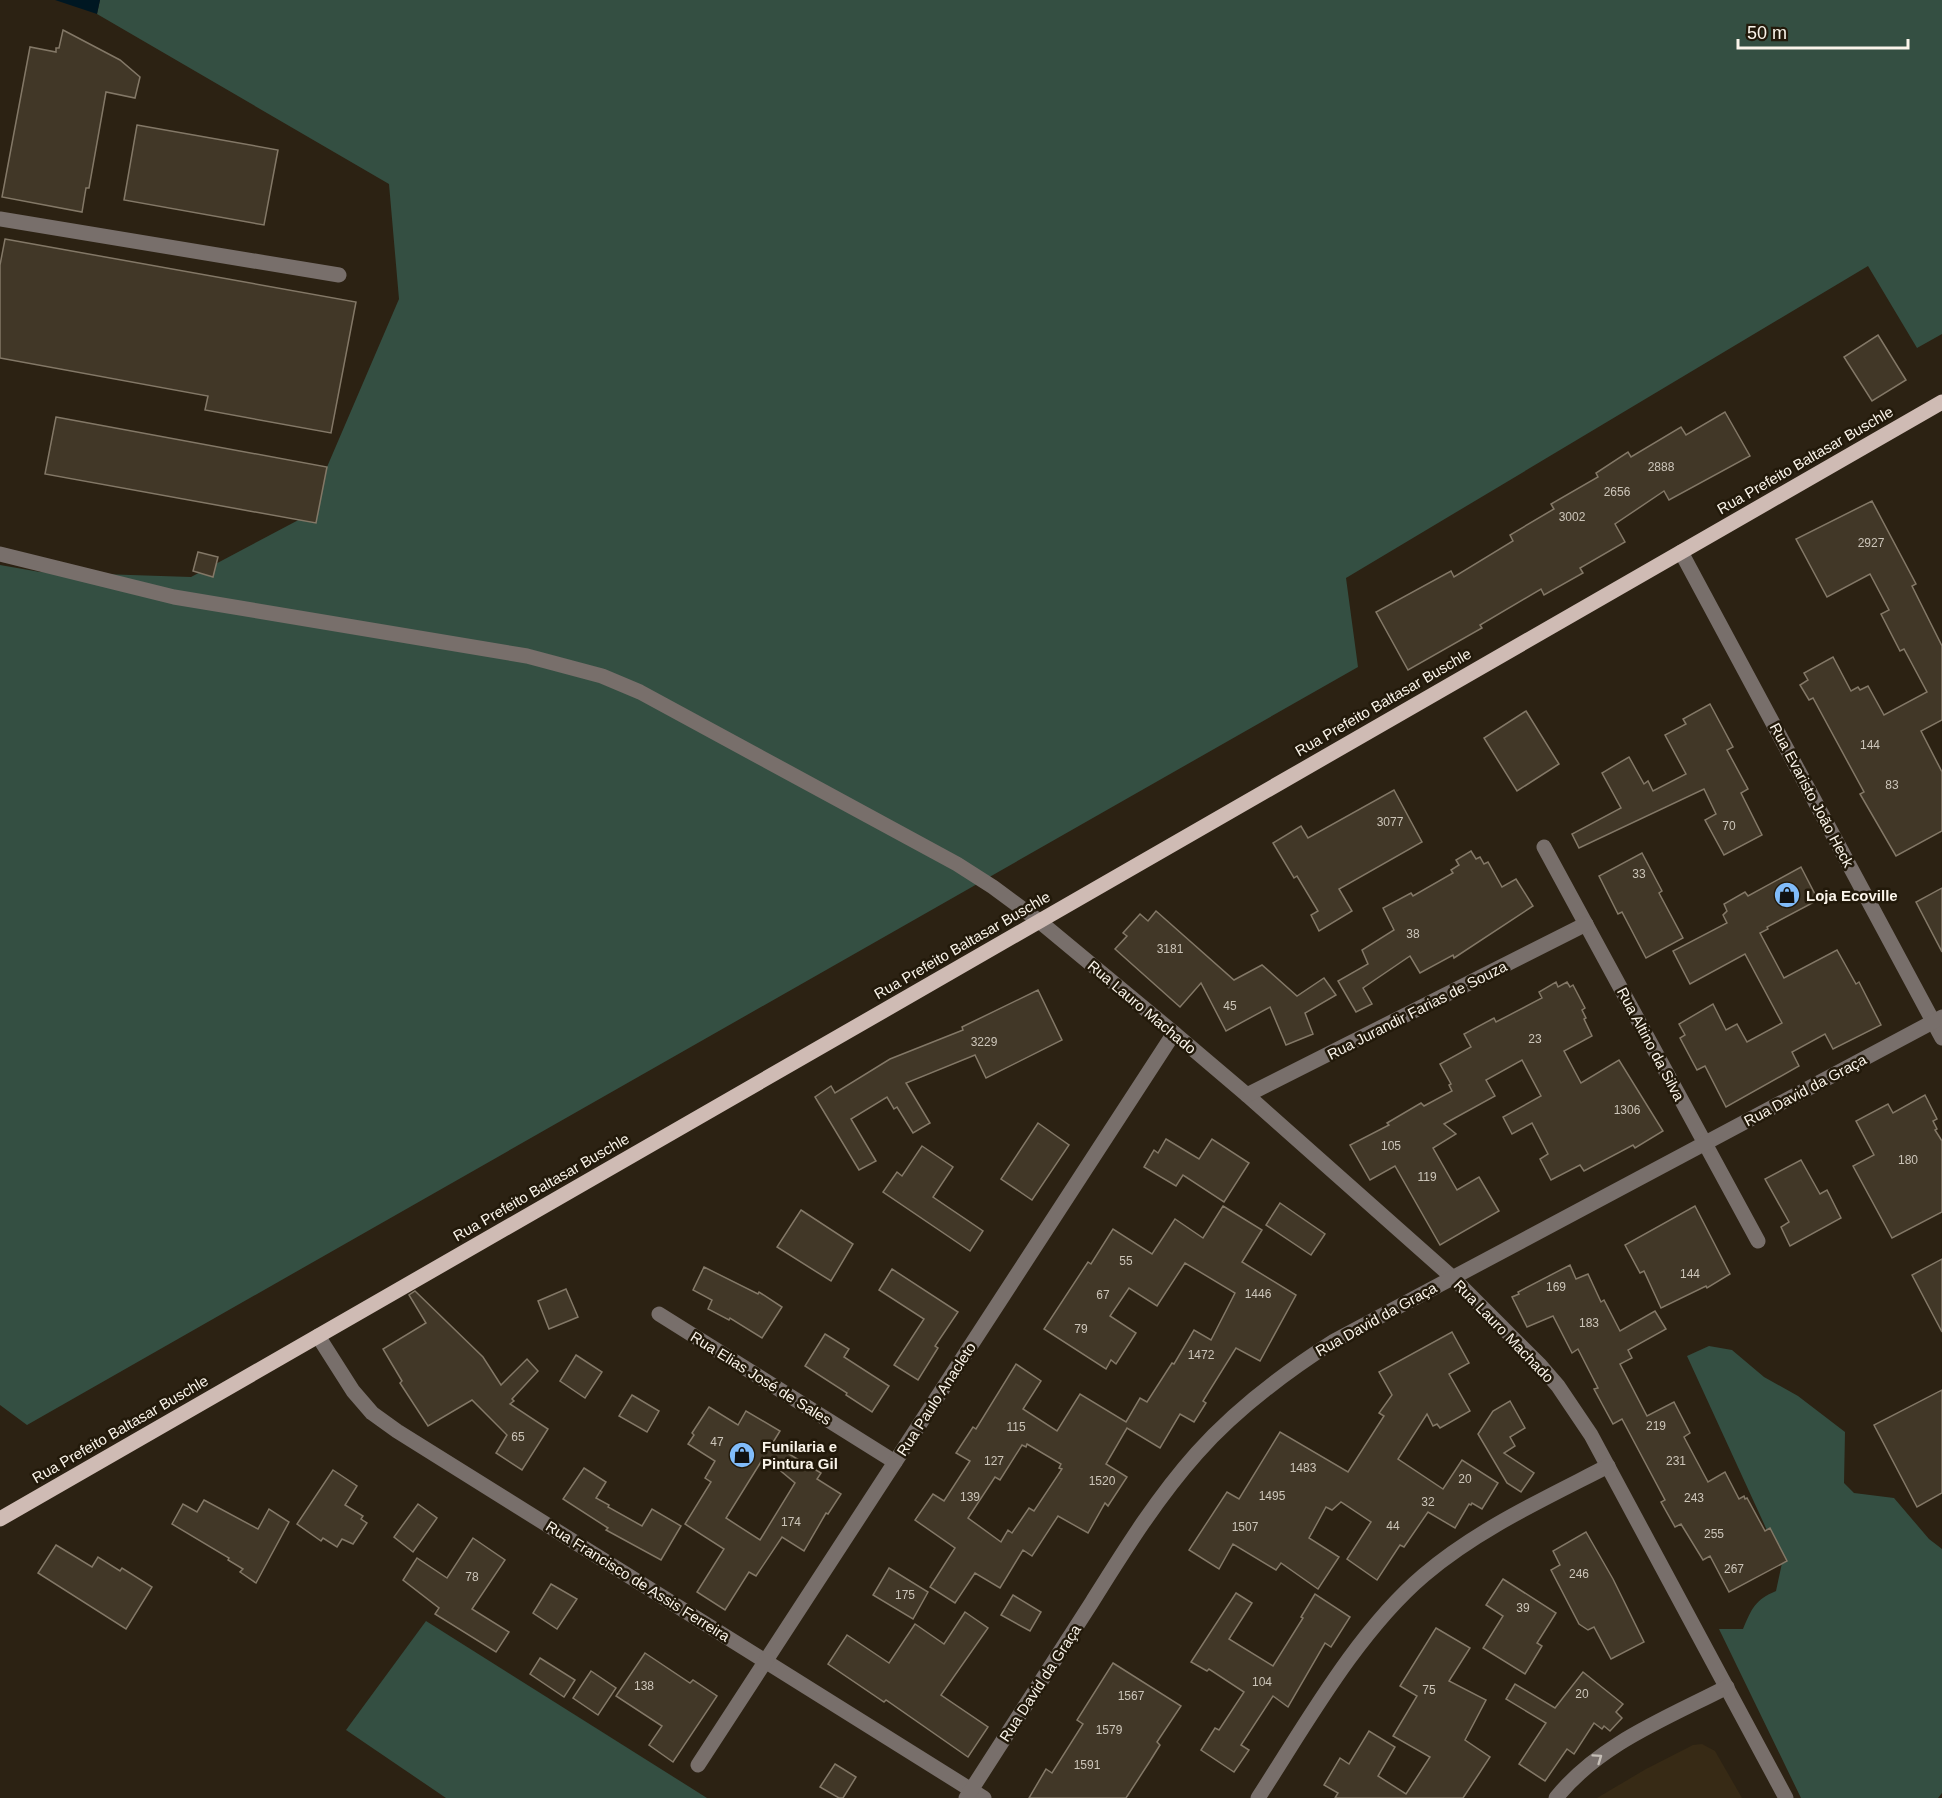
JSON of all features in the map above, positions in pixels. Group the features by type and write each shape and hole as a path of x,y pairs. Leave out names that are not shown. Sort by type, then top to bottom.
{"main road":[{"name":"Rua Prefeito Baltasar Buschle","path":"0,1519 1942,402"}],"street":[{"path":"0,219 339,275"},
{"name":"Rua Evaristo João Heck","path":"1681,552 1938,1020 1942,1038"},
{"name":"Rua Lauro Machado","path":"0,554 174,597 526,656 602,676 640,692 957,864 993,887 1039,921 1247,1095 1452,1277 1509,1332 1558,1386 1591,1435 1786,1798"},
{"name":"Rua Altino da Silva","path":"1544,847 1758,1241"},
{"name":"Rua Jurandir Farias de Souza","path":"1247,1095 1586,924"},
{"name":"Rua David da Graça","path":"974,1795 1131,1540 1165,1491 1229,1420 1300,1362 1452,1277 1938,1020"},
{"name":"Rua Paulo Anacleto","path":"698,1765 1174,1033"},
{"name":"Rua Elias José de Sales","path":"659,1314 895,1462"},
{"name":"Rua Francisco de Assis Ferreira","path":"318,1336 353,1391 372,1413 974,1795"},
{"path":"1258,1798 1361,1644 1406,1591 1441,1562 1522,1510 1608,1466"},
{"path":"1556,1798 1580,1772 1614,1747 1727,1687"}],"shaded area":[{"path":"1702,1744 1715,1751 1742,1798 1597,1798 1646,1769 1693,1745"}],"green space":[{"path":"100,0 1942,0 1942,334 1917,348 1868,266 1346,578 1358,667 27,1425 0,1405 0,565 40,572 191,577 306,516 399,299 389,184 97,14"},
{"path":"1709,1346 1732,1350 1764,1377 1798,1396 1845,1432 1844,1483 1854,1493 1894,1498 1929,1539 1942,1549 1942,1793 1938,1798 1801,1798 1719,1629 1743,1629 1755,1606 1763,1598 1776,1591 1782,1563 1687,1356"},
{"path":"426,1621 707,1798 446,1798 346,1730"}],"water":[{"path":"55,0 100,0 97,14"}],"building":[{"path":"63,30 120,60 140,77 135,98 106,92 89,188 86,188 82,212 2,197 30,47 56,52"},
{"path":"137,125 278,150 264,225 124,200"},
{"path":"5,239 356,302 331,433 205,410 208,396 0,358 0,265"},
{"path":"1878,335 1906,380 1872,401 1844,357"},
{"path":"1725,412 1750,456 1669,500 1664,491 1615,524 1625,542 1580,568 1583,573 1544,595 1541,589 1480,625 1482,628 1408,670 1376,612 1451,571 1454,577 1513,541 1510,535 1554,509 1551,504 1598,477 1596,473 1628,452 1631,457 1681,427 1686,435"},
{"path":"56,417 327,467 316,523 45,474"},
{"path":"1872,501 1916,584 1912,586 1942,646 1942,720 1921,731 1942,772 1942,831 1896,856 1860,794 1864,792 1813,698 1809,700 1800,685 1808,680 1804,673 1833,657 1851,691 1858,687 1860,690 1868,686 1884,715 1927,692 1904,649 1900,651 1881,614 1889,610 1870,574 1827,597 1796,539"},
{"path":"198,552 218,557 213,577 193,571"},
{"path":"1710,704 1733,747 1727,750 1748,789 1741,793 1762,835 1724,855 1705,820 1716,814 1704,789 1579,848 1572,834 1621,808 1602,773 1629,757 1644,784 1648,781 1653,791 1686,774 1665,735 1686,724 1683,719"},
{"path":"1526,711 1559,764 1517,791 1484,738"},
{"path":"1394,790 1422,842 1339,889 1352,911 1319,931 1311,915 1318,911 1297,876 1294,878 1273,843 1301,826 1308,838"},
{"path":"1471,851 1476,859 1480,857 1484,864 1488,862 1502,887 1516,879 1533,906 1454,958 1453,955 1420,973 1410,956 1363,988 1372,1004 1356,1012 1338,981 1368,964 1362,950 1394,930 1383,908 1411,893 1413,896 1453,873 1451,870 1459,865 1456,860"},
{"path":"1642,853 1662,891 1659,893 1683,938 1646,958 1622,912 1618,914 1599,876"},
{"path":"1801,867 1818,900 1760,933 1784,978 1837,950 1856,984 1859,982 1881,1025 1833,1049 1825,1034 1792,1052 1799,1066 1726,1107 1705,1066 1697,1070 1680,1038 1685,1035 1679,1024 1713,1004 1726,1030 1737,1024 1747,1042 1782,1023 1745,954 1690,984 1673,951 1727,923 1723,915 1727,911 1724,904 1745,892 1748,896"},
{"path":"1942,888 1942,952 1916,902"},
{"path":"1156,911 1234,980 1262,965 1297,996 1324,978 1336,995 1305,1013 1313,1034 1286,1045 1270,1007 1226,1031 1201,983 1180,1007 1115,949 1127,936 1123,933 1140,914 1148,921"},
{"path":"1556,982 1558,987 1567,982 1570,987 1573,985 1585,1008 1582,1010 1586,1018 1584,1019 1592,1036 1564,1051 1581,1083 1619,1060 1663,1131 1635,1148 1633,1145 1584,1171 1580,1165 1551,1180 1540,1159 1548,1154 1532,1123 1512,1134 1503,1117 1541,1096 1522,1060 1486,1080 1495,1096 1444,1124 1456,1134 1433,1148 1457,1190 1479,1177 1499,1211 1440,1245 1395,1166 1370,1180 1350,1145 1389,1125 1387,1123 1421,1103 1424,1106 1452,1091 1449,1085 1451,1084 1440,1064 1471,1047 1464,1034 1494,1018 1496,1022 1542,998 1539,992"},
{"path":"1038,990 1062,1040 986,1078 975,1055 906,1083 930,1123 913,1133 897,1107 894,1109 887,1097 851,1119 876,1161 859,1170 815,1097 831,1086 835,1093 890,1059 963,1030 962,1027"},
{"path":"1925,1095 1937,1119 1933,1121 1937,1129 1935,1130 1942,1141 1942,1212 1892,1238 1853,1166 1874,1155 1856,1121 1888,1104 1893,1113"},
{"path":"1038,1123 1069,1145 1032,1200 1001,1179"},
{"path":"1166,1139 1199,1159 1212,1139 1249,1163 1224,1202 1183,1175 1176,1186 1144,1167 1154,1150 1158,1153"},
{"path":"922,1146 953,1167 933,1197 983,1231 970,1251 883,1192 897,1172 902,1176"},
{"path":"1801,1160 1820,1194 1827,1190 1841,1218 1790,1246 1781,1227 1789,1222 1765,1179"},
{"path":"1280,1203 1325,1234 1311,1255 1266,1225"},
{"path":"1223,1206 1262,1230 1242,1262 1296,1295 1260,1361 1236,1348 1203,1401 1206,1403 1194,1422 1180,1414 1160,1448 1127,1428 1106,1464 1127,1477 1108,1506 1105,1503 1088,1533 1058,1516 1032,1556 1023,1550 1000,1588 975,1573 955,1603 930,1587 955,1548 915,1520 933,1494 944,1501 970,1461 956,1453 973,1427 976,1429 1016,1364 1041,1381 1023,1409 1057,1431 1080,1394 1126,1422 1140,1398 1147,1402 1172,1363 1174,1364 1194,1330 1211,1340 1235,1293 1185,1263 1157,1306 1129,1288 1110,1316 1136,1333 1116,1364 1111,1360 1106,1369 1044,1329 1088,1262 1091,1264 1113,1229 1152,1254 1175,1219 1203,1238","holes":["1027,1444 1061,1464 1059,1468 1062,1469 1034,1511 1029,1508 1012,1533 1008,1530 1001,1542 968,1518 995,1477 1000,1480 1022,1445 1026,1447"]},
{"path":"1695,1206 1730,1274 1707,1288 1706,1286 1661,1308 1644,1271 1640,1273 1625,1245"},
{"path":"801,1210 853,1244 831,1281 777,1247"},
{"path":"1942,1259 1942,1332 1912,1275"},
{"path":"1570,1265 1576,1279 1588,1274 1601,1302 1604,1300 1620,1331 1655,1311 1666,1329 1628,1350 1632,1358 1620,1364 1647,1416 1674,1402 1690,1433 1684,1437 1708,1482 1725,1472 1739,1499 1744,1496 1745,1499 1747,1498 1765,1531 1770,1528 1787,1561 1729,1592 1710,1556 1703,1560 1681,1524 1675,1527 1661,1502 1665,1500 1622,1419 1613,1424 1594,1389 1598,1388 1578,1349 1572,1353 1553,1316 1527,1327 1512,1297"},
{"path":"704,1267 758,1294 759,1292 782,1307 762,1338 730,1318 729,1320 708,1309 712,1300 693,1290"},
{"path":"892,1269 958,1312 935,1346 938,1348 918,1380 894,1365 924,1319 879,1290"},
{"path":"566,1289 578,1317 549,1329 538,1301"},
{"path":"415,1291 483,1357 501,1385 527,1359 538,1371 510,1404 548,1429 522,1470 496,1453 507,1435 472,1400 428,1426 400,1383 402,1381 383,1349 426,1323 409,1295"},
{"path":"1452,1332 1469,1363 1449,1374 1470,1411 1440,1428 1437,1424 1433,1426 1427,1414 1398,1459 1443,1489 1462,1460 1498,1483 1482,1509 1472,1503 1469,1504 1455,1528 1428,1512 1404,1547 1400,1545 1377,1580 1347,1559 1371,1522 1341,1502 1332,1510 1326,1507 1309,1538 1339,1557 1318,1589 1281,1563 1276,1570 1233,1544 1219,1569 1189,1550 1227,1492 1239,1499 1280,1432 1348,1472 1384,1416 1379,1413 1392,1395 1379,1372"},
{"path":"825,1334 849,1349 844,1357 889,1386 872,1412 805,1366"},
{"path":"576,1355 602,1372 585,1398 560,1381"},
{"path":"1942,1390 1942,1493 1917,1507 1874,1425"},
{"path":"632,1395 659,1411 647,1432 619,1416"},
{"path":"1510,1401 1525,1428 1510,1437 1515,1446 1504,1453 1534,1473 1521,1492 1507,1483 1478,1434 1493,1411"},
{"path":"709,1407 738,1425 746,1411 780,1431 772,1444 821,1473 817,1479 841,1494 828,1514 826,1513 804,1551 782,1537 756,1576 749,1572 725,1610 697,1592 724,1549 685,1524 711,1482 705,1478 715,1461 688,1444 694,1435 692,1433","holes":["764,1457 795,1483 760,1540 726,1518"]},
{"path":"584,1468 606,1482 596,1498 609,1505 608,1507 642,1526 652,1509 681,1526 661,1560 606,1530 608,1528 563,1499"},
{"path":"333,1470 357,1486 345,1505 363,1516 361,1519 367,1523 353,1544 342,1539 337,1547 323,1538 321,1541 297,1524"},
{"path":"204,1500 258,1529 269,1509 289,1522 256,1583 240,1572 243,1569 228,1560 229,1558 172,1524 183,1504 197,1512"},
{"path":"418,1504 437,1518 413,1552 394,1537"},
{"path":"1586,1532 1613,1579 1644,1642 1611,1659 1594,1627 1588,1630 1579,1624 1551,1570 1560,1565 1553,1551"},
{"path":"473,1538 505,1560 472,1609 509,1632 496,1652 435,1614 439,1608 403,1580 417,1558 447,1578"},
{"path":"56,1545 92,1567 98,1557 120,1571 122,1568 152,1587 126,1629 38,1573"},
{"path":"889,1568 928,1592 913,1619 873,1595"},
{"path":"1503,1579 1556,1613 1537,1643 1542,1646 1525,1674 1483,1648 1503,1616 1486,1605"},
{"path":"551,1584 577,1599 557,1629 533,1613"},
{"path":"1236,1593 1252,1603 1229,1639 1273,1666 1315,1594 1350,1617 1331,1647 1325,1643 1288,1707 1273,1696 1241,1745 1249,1750 1234,1772 1201,1750 1215,1728 1219,1730 1244,1692 1209,1669 1207,1671 1191,1662"},
{"path":"1013,1595 1041,1612 1030,1631 1001,1615"},
{"path":"965,1612 988,1628 941,1695 988,1727 968,1757 886,1700 884,1702 828,1664 847,1635 889,1663 915,1624 944,1644"},
{"path":"1436,1628 1470,1648 1449,1681 1486,1700 1465,1740 1490,1757 1463,1798 1335,1798 1338,1793 1324,1785 1340,1758 1349,1764 1369,1731 1395,1747 1378,1776 1406,1794 1430,1757 1393,1736 1417,1696 1400,1686"},
{"path":"645,1653 690,1683 693,1680 717,1696 673,1762 649,1745 662,1726 616,1696"},
{"path":"540,1658 575,1680 564,1697 530,1674"},
{"path":"1113,1663 1181,1706 1157,1742 1160,1745 1126,1798 1029,1798 1046,1769 1052,1773 1083,1724 1077,1720"},
{"path":"591,1671 616,1688 598,1715 573,1698"},
{"path":"1583,1672 1623,1704 1616,1712 1622,1718 1610,1731 1594,1723 1574,1754 1567,1749 1545,1781 1519,1764 1546,1723 1506,1699 1515,1684 1555,1708"},
{"path":"835,1764 856,1777 843,1798 820,1787"}],"place":[{"name":"Loja Ecoville","path":"1787,895"},
{"name":"Funilaria e Pintura Gil","path":"742,1455"}]}
